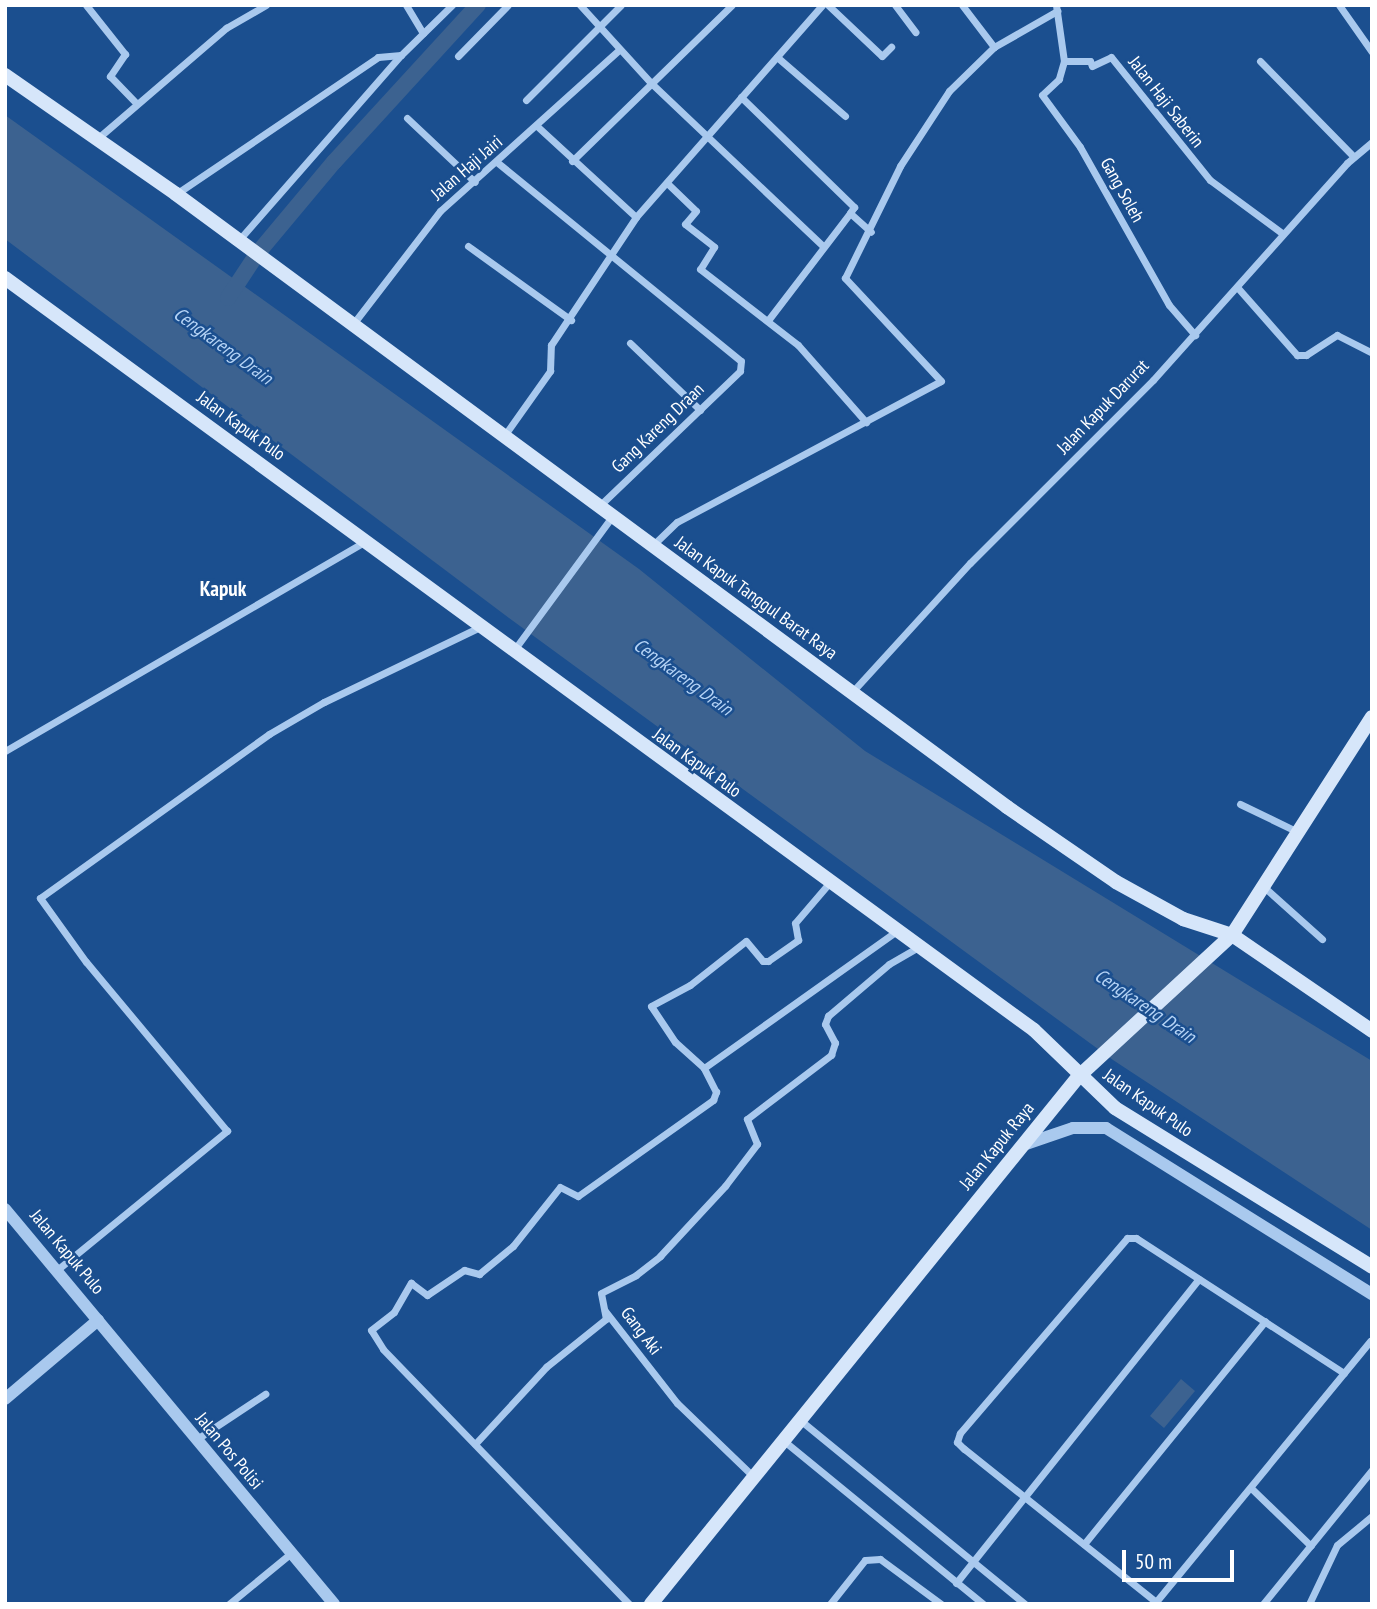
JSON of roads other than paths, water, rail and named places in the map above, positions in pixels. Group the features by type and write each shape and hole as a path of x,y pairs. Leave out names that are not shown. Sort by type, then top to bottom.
{"main road":[{"path":"5,75 98,138 242,245"},
{"name":"Jalan Kapuk Tanggul Barat Raya","path":"242,245 353,324 598,508 607,523 651,547 853,691 1007,807 1116,882 1183,919 1232,935 1372,1031"},
{"name":"Jalan Kapuk Pulo","path":"5,278 366,541 513,652 1034,1030 1078,1077 1115,1108 1372,1267"},
{"name":"Jalan Kapuk Raya","path":"651,1604 1078,1077 1208,960 1232,935 1372,717"}],"street":[{"path":"86,5 125,54 110,76 135,102"},
{"path":"98,138 135,102 226,28 266,5"},
{"path":"406,5 423,33"},
{"path":"242,245 401,55 452,5"},
{"path":"458,55 509,5"},
{"path":"526,100 621,5"},
{"path":"572,161 650,82 732,5"},
{"path":"503,437 550,371 551,345 571,320 636,217 822,5"},
{"path":"828,5 883,56 891,47"},
{"path":"895,5 915,32"},
{"path":"962,5 994,47"},
{"path":"1339,5 1372,52"},
{"path":"582,6 618,51 823,246"},
{"path":"651,547 677,522 941,380 845,278 871,232 900,166 949,92 994,47 1056,8 1064,61"},
{"name":"Jalan Haji Jairi","path":"353,324 440,211 498,163 618,51"},
{"path":"176,194 378,57 401,55"},
{"path":"776,57 845,116"},
{"name":"Jalan Haji Saberin","path":"1064,61 1090,61 1092,66 1111,57 1210,180 1282,233"},
{"name":"Gang Soleh","path":"1064,61 1059,79 1042,96 1080,147 1169,305 1195,335"},
{"path":"1260,61 1354,157"},
{"path":"741,97 854,206 769,319"},
{"path":"407,118 475,182"},
{"path":"538,127 636,217"},
{"name":"Jalan Kapuk Darurat","path":"853,691 970,563 1195,335 1282,233 1354,157 1372,142"},
{"path":"498,163 609,257"},
{"path":"667,183 696,211 685,225 714,247 700,269 769,319 798,345 866,422"},
{"path":"850,213 871,232"},
{"path":"468,246 571,320"},
{"name":"Gang Kareng Draan","path":"598,508 740,371 741,361 609,257"},
{"path":"1237,287 1297,355 1306,355 1337,335 1372,353"},
{"path":"630,343 700,410"},
{"path":"513,652 607,523"},
{"path":"5,751 366,541"},
{"path":"57,1270 226,1131 86,962 40,898 269,734 324,702 480,627"},
{"path":"1240,804 1298,832"},
{"path":"629,1604 383,1349 370,1330 394,1312 411,1283 426,1295 464,1270 479,1274 513,1246 560,1187 578,1196 713,1100 716,1092 704,1068 675,1042 651,1006 690,985 746,941 763,961 768,961 798,940 794,923 830,882"},
{"path":"1264,887 1322,939"},
{"path":"704,1068 898,930"},
{"path":"604,1311 601,1293 660,1256 757,1144 747,1119 831,1055 835,1043 825,1024 828,1016 889,964 920,946"},
{"path":"1023,1145 1073,1128 1106,1128 1372,1294"},
{"name":"Jalan Kapuk Pulo","path":"5,1209 99,1320"},
{"path":"1344,1373 1136,1238 1119,1243 960,1433 957,1442 1156,1603 1251,1488 1370,1341"},
{"path":"956,1583 1199,1279"},
{"name":"Gang Aki","path":"475,1444 546,1367 606,1318 604,1311"},
{"name":"Gang Aki","path":"604,1311 677,1404 754,1478"},
{"path":"5,1399 99,1320"},
{"name":"Jalan Pos Polisi","path":"99,1320 334,1604"},
{"path":"1084,1544 1265,1321"},
{"path":"197,1439 265,1394"},
{"path":"800,1420 975,1560 1025,1604"},
{"path":"784,1441 983,1604"},
{"path":"1263,1604 1372,1470"},
{"path":"1251,1488 1311,1546"},
{"path":"1309,1604 1337,1545 1372,1516"},
{"path":"229,1604 291,1553"},
{"path":"830,1604 864,1560 880,1559 941,1604"}],"water":[{"name":"Cengkareng Drain","path":"5,115 639,569 865,751 1372,1061 1372,1230 1113,1060 505,615 5,239"},
{"path":"1181,1379 1195,1391 1164,1428 1150,1416"}],"waterway":[{"path":"228,298 257,254 334,162 478,5"}],"district":[{"name":"Kapuk","path":"223,589"}]}
